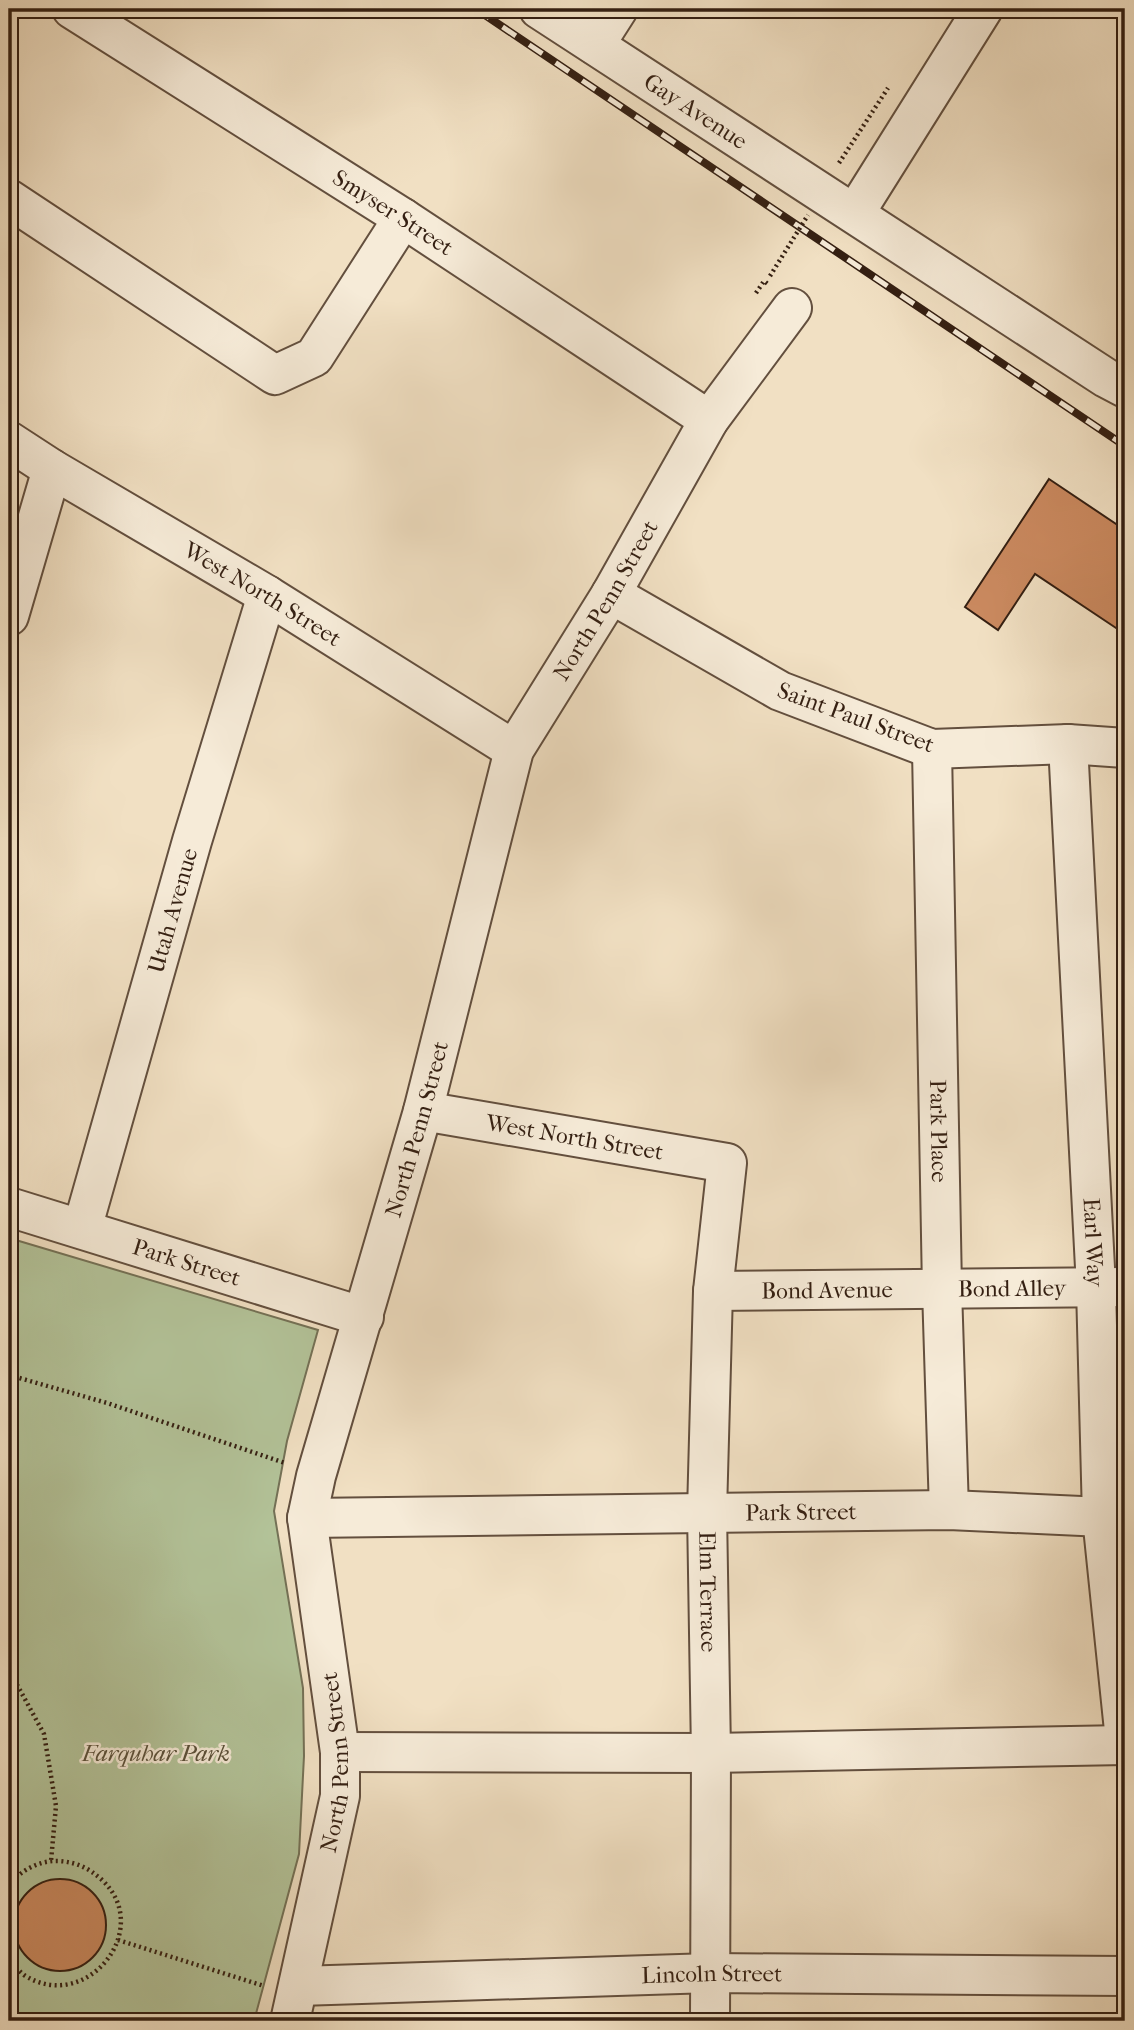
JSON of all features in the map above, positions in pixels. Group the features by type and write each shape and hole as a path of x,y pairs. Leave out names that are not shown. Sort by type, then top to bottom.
{"street":[{"name":"Smyser Street","path":"72,9 403,218 709,420"},
{"name":"Gay Avenue","path":"538,9 1125,388"},
{"path":"595,45 618,9"},
{"path":"855,213 984,9"},
{"path":"9,199 275,375 314,357 403,218"},
{"name":"North Penn Street","path":"287,1999 340,1796 340,1752 307,1518 316,1476 423,1111 514,750 611,594 709,420 792,308"},
{"name":"West North Street","path":"9,441 267,595 514,750"},
{"path":"9,616 52,469"},
{"name":"Saint Paul Street","path":"611,594 780,691 932,749 1068,744 1125,748"},
{"name":"Utah Avenue","path":"82,1229 192,841 267,595"},
{"name":"Earl Way","path":"1068,744 1111,1287 1113,1517 1125,1742"},
{"name":"Park Place","path":"932,749 949,1510"},
{"name":"West North Street","path":"423,1111 727,1164"},
{"name":"Elm Terrace","path":"710,2021 711,1753 707,1512 713,1290 727,1164"},
{"name":"Park Street","path":"9,1208 364,1317"},
{"name":"Bond Alley","path":"942,1289 1111,1287"},
{"name":"Bond Avenue","path":"713,1290 942,1289"},
{"name":"Park Street","path":"307,1518 949,1510 1113,1517"},
{"path":"340,1752 711,1753 1125,1742"},
{"name":"Lincoln Street","path":"287,1999 711,1973 1125,1976"}],"path":[{"path":"770,276 808,215"},
{"path":"9,1375 107,1403 284,1463"},
{"path":"9,1670 44,1734 56,1805 51,1861"},
{"path":"9,1886 30,1867 51,1861 73,1862 92,1871 107,1884 117,1901 121,1920 118,1940 110,1958 97,1972 80,1982 61,1986 41,1983 23,1975 9,1960"},
{"path":"118,1940 287,1999"}],"green space":[{"name":"Farquhar Park","path":"9,1238 318,1330 287,1441 274,1511 303,1688 304,1756 299,1854 254,2021 9,2021"}],"building":[{"path":"1049,479 1125,530 1125,634 1035,574 998,630 965,607"},
{"path":"60,1879 78,1883 92,1893 102,1907 106,1925 102,1943 92,1957 78,1967 60,1971 42,1967 28,1957 18,1943 14,1925 18,1907 28,1893 42,1883"}],"railway":[{"path":"476,9 1125,446"}]}
